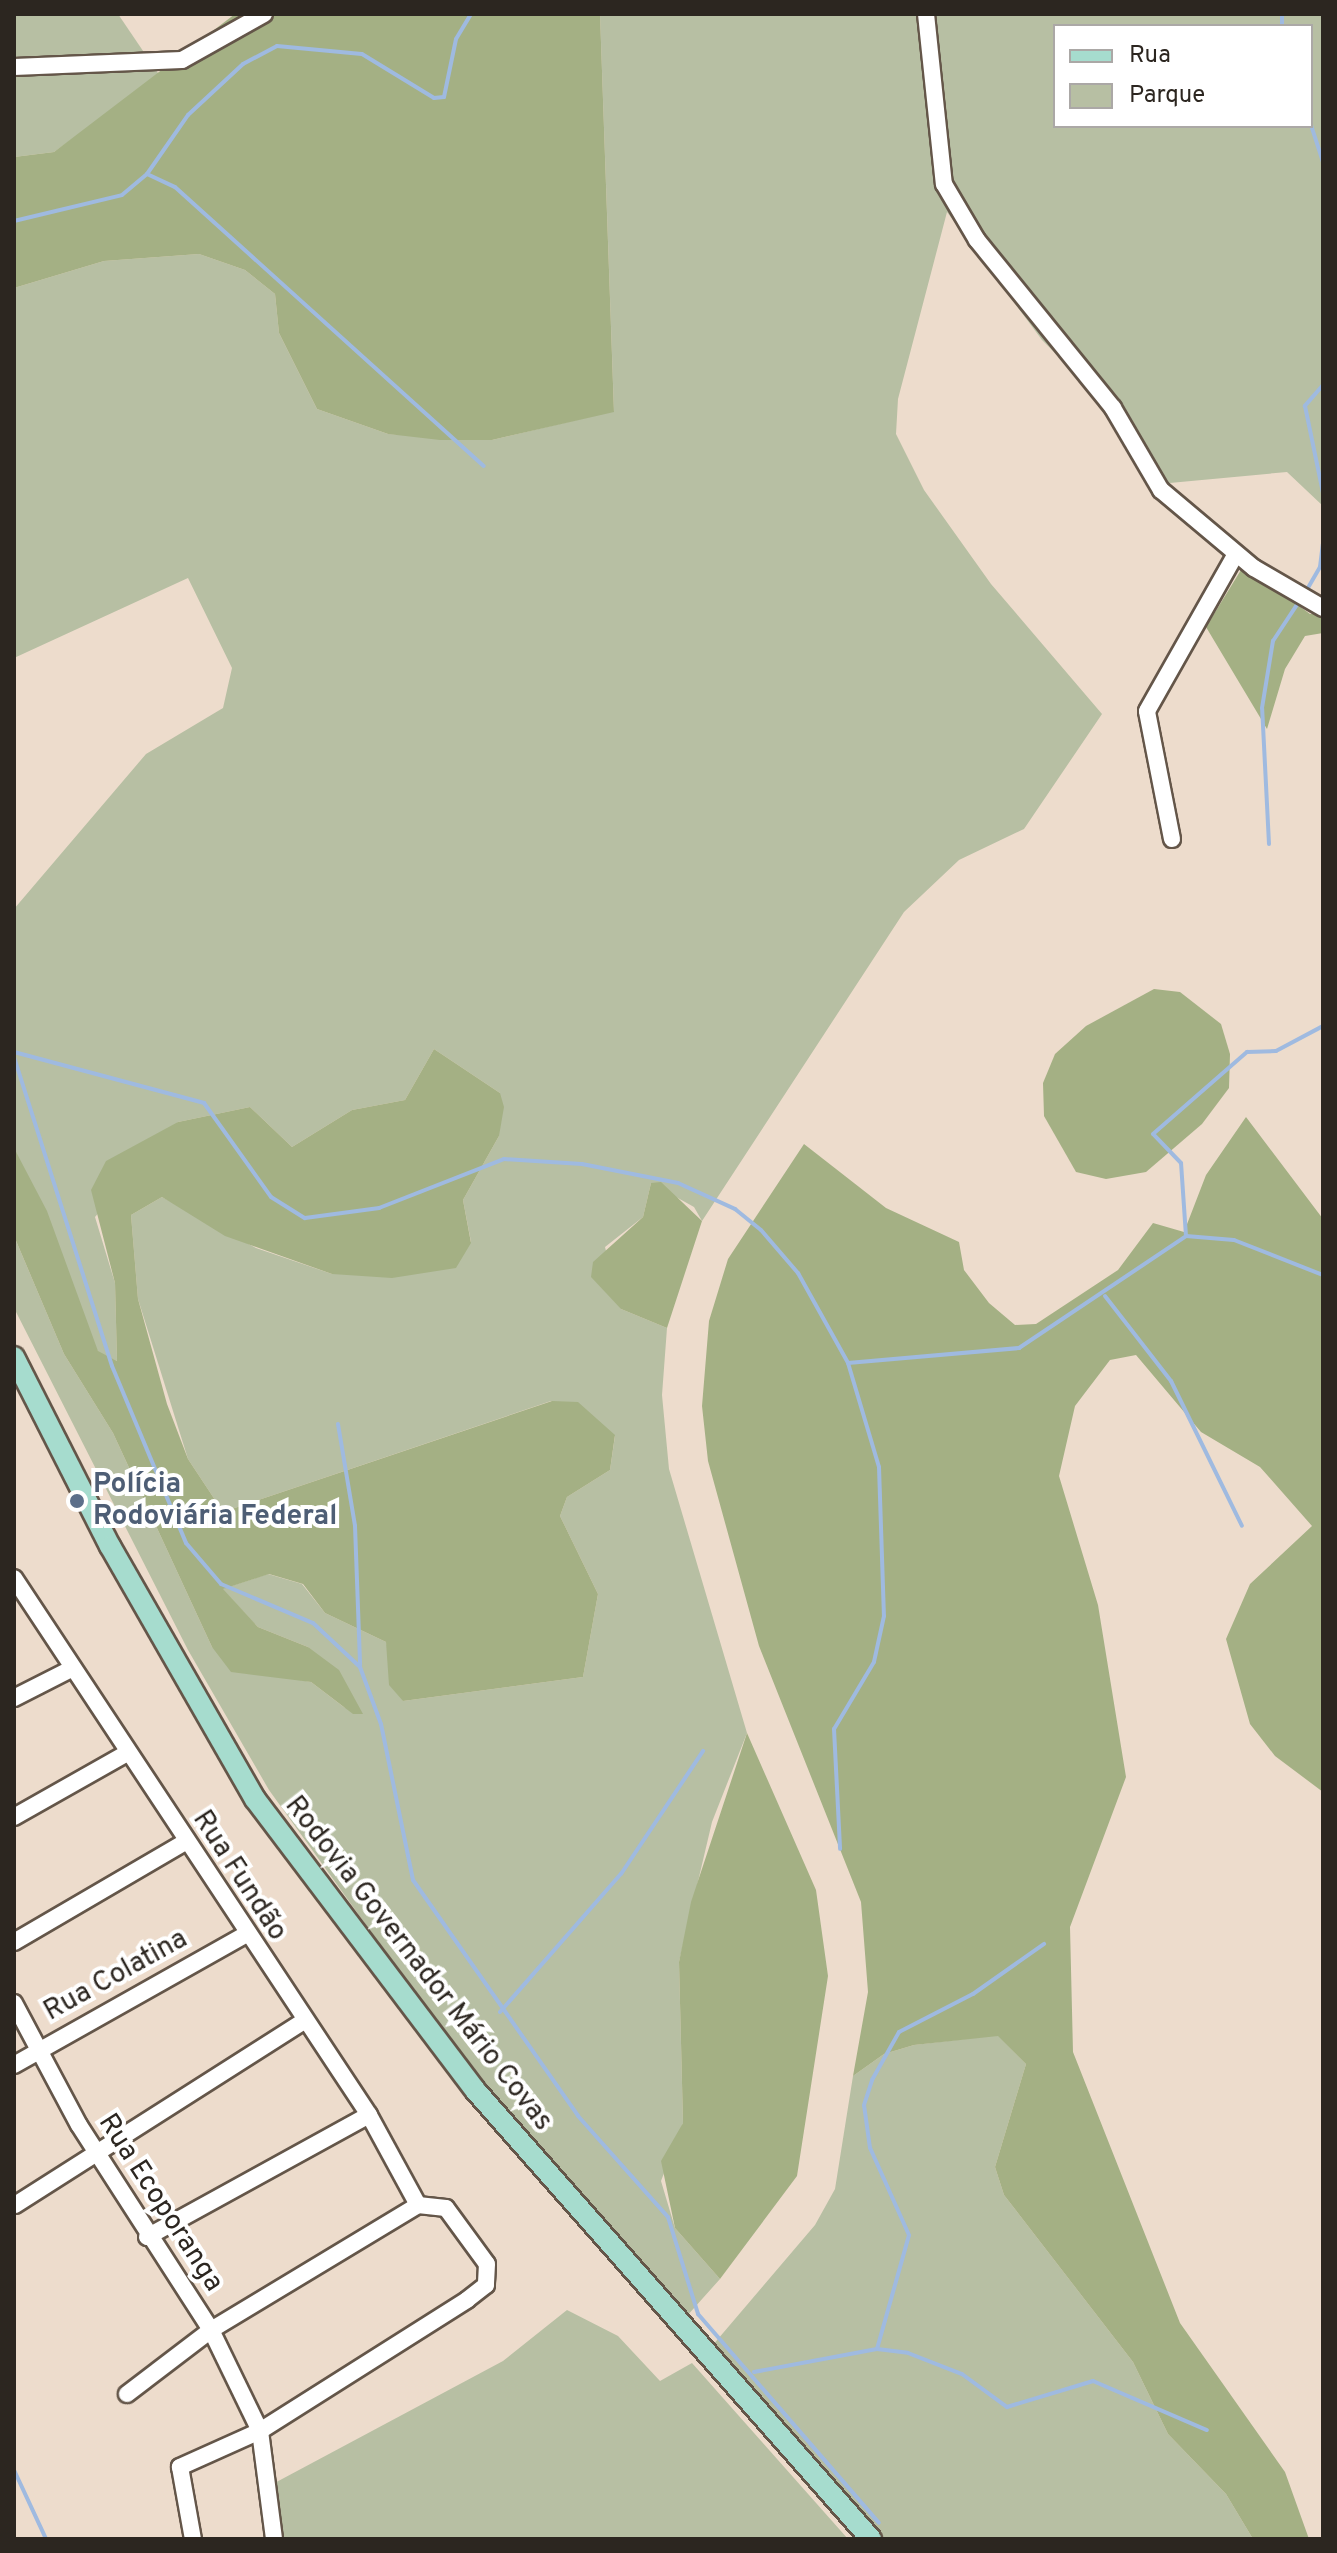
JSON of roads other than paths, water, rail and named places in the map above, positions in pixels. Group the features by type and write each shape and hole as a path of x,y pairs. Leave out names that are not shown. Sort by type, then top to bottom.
{"main road":[{"name":"Rodovia Governador Mário Covas","path":"14,1357 110,1546 255,1799 475,2090 871,2539"}],"street":[{"path":"14,67 182,60 264,14"},
{"path":"926,14 951,202 1113,408 1161,490 1236,554 1323,608"},
{"path":"1172,839 1147,711 1236,554"},
{"name":"Rua Fundão","path":"14,1578 245,1935 369,2115 421,2204"},
{"path":"14,1698 73,1668"},
{"path":"14,1817 127,1753"},
{"path":"14,1942 185,1842"},
{"name":"Rua Colatina","path":"14,2065 38,2048 245,1935"},
{"name":"Rua Ecoporanga","path":"14,2003 94,2149 147,2237 211,2330 260,2431 274,2539"},
{"path":"15,2205 94,2149 305,2020"},
{"path":"147,2237 369,2115"},
{"path":"127,2394 211,2330 421,2204 446,2208 487,2264 486,2285 467,2300 260,2431 180,2467 193,2539"}],"waterway":[{"path":"14,221 122,195 147,174 188,115 243,64 277,46 362,54 434,98 444,97 456,39 471,14"},
{"path":"1282,14 1282,24"},
{"path":"1312,128 1323,163"},
{"path":"147,174 175,187 484,466"},
{"path":"1323,385 1305,406 1323,493"},
{"path":"1305,593 1320,567 1323,544"},
{"path":"1269,844 1262,708 1273,641 1300,600"},
{"path":"1186,1236 1181,1163 1153,1134 1247,1052 1276,1051 1323,1026"},
{"path":"14,1052 204,1103 271,1197 305,1218 379,1208 504,1159 582,1164 678,1183 735,1209 761,1230 798,1273 848,1363 879,1467 884,1616 874,1662 834,1729 840,1849"},
{"path":"14,1057 112,1366 186,1543 221,1584 313,1623 360,1667 381,1724 413,1880 578,2116 668,2217 698,2314 879,2523"},
{"path":"848,1363 1019,1348 1186,1236 1234,1240 1323,1275"},
{"path":"1105,1296 1171,1381 1242,1526"},
{"path":"338,1424 355,1526 360,1665"},
{"path":"500,2012 621,1874 703,1751"},
{"path":"877,2349 909,2235 870,2148 864,2105 872,2080 899,2032 973,1994 1044,1944"},
{"path":"754,2372 877,2349 908,2353 962,2374 1007,2407 1093,2381 1207,2430"},
{"path":"14,2470 46,2539"}],"place":[{"name":"Polícia Rodoviária Federal","path":"77,1501"}]}
